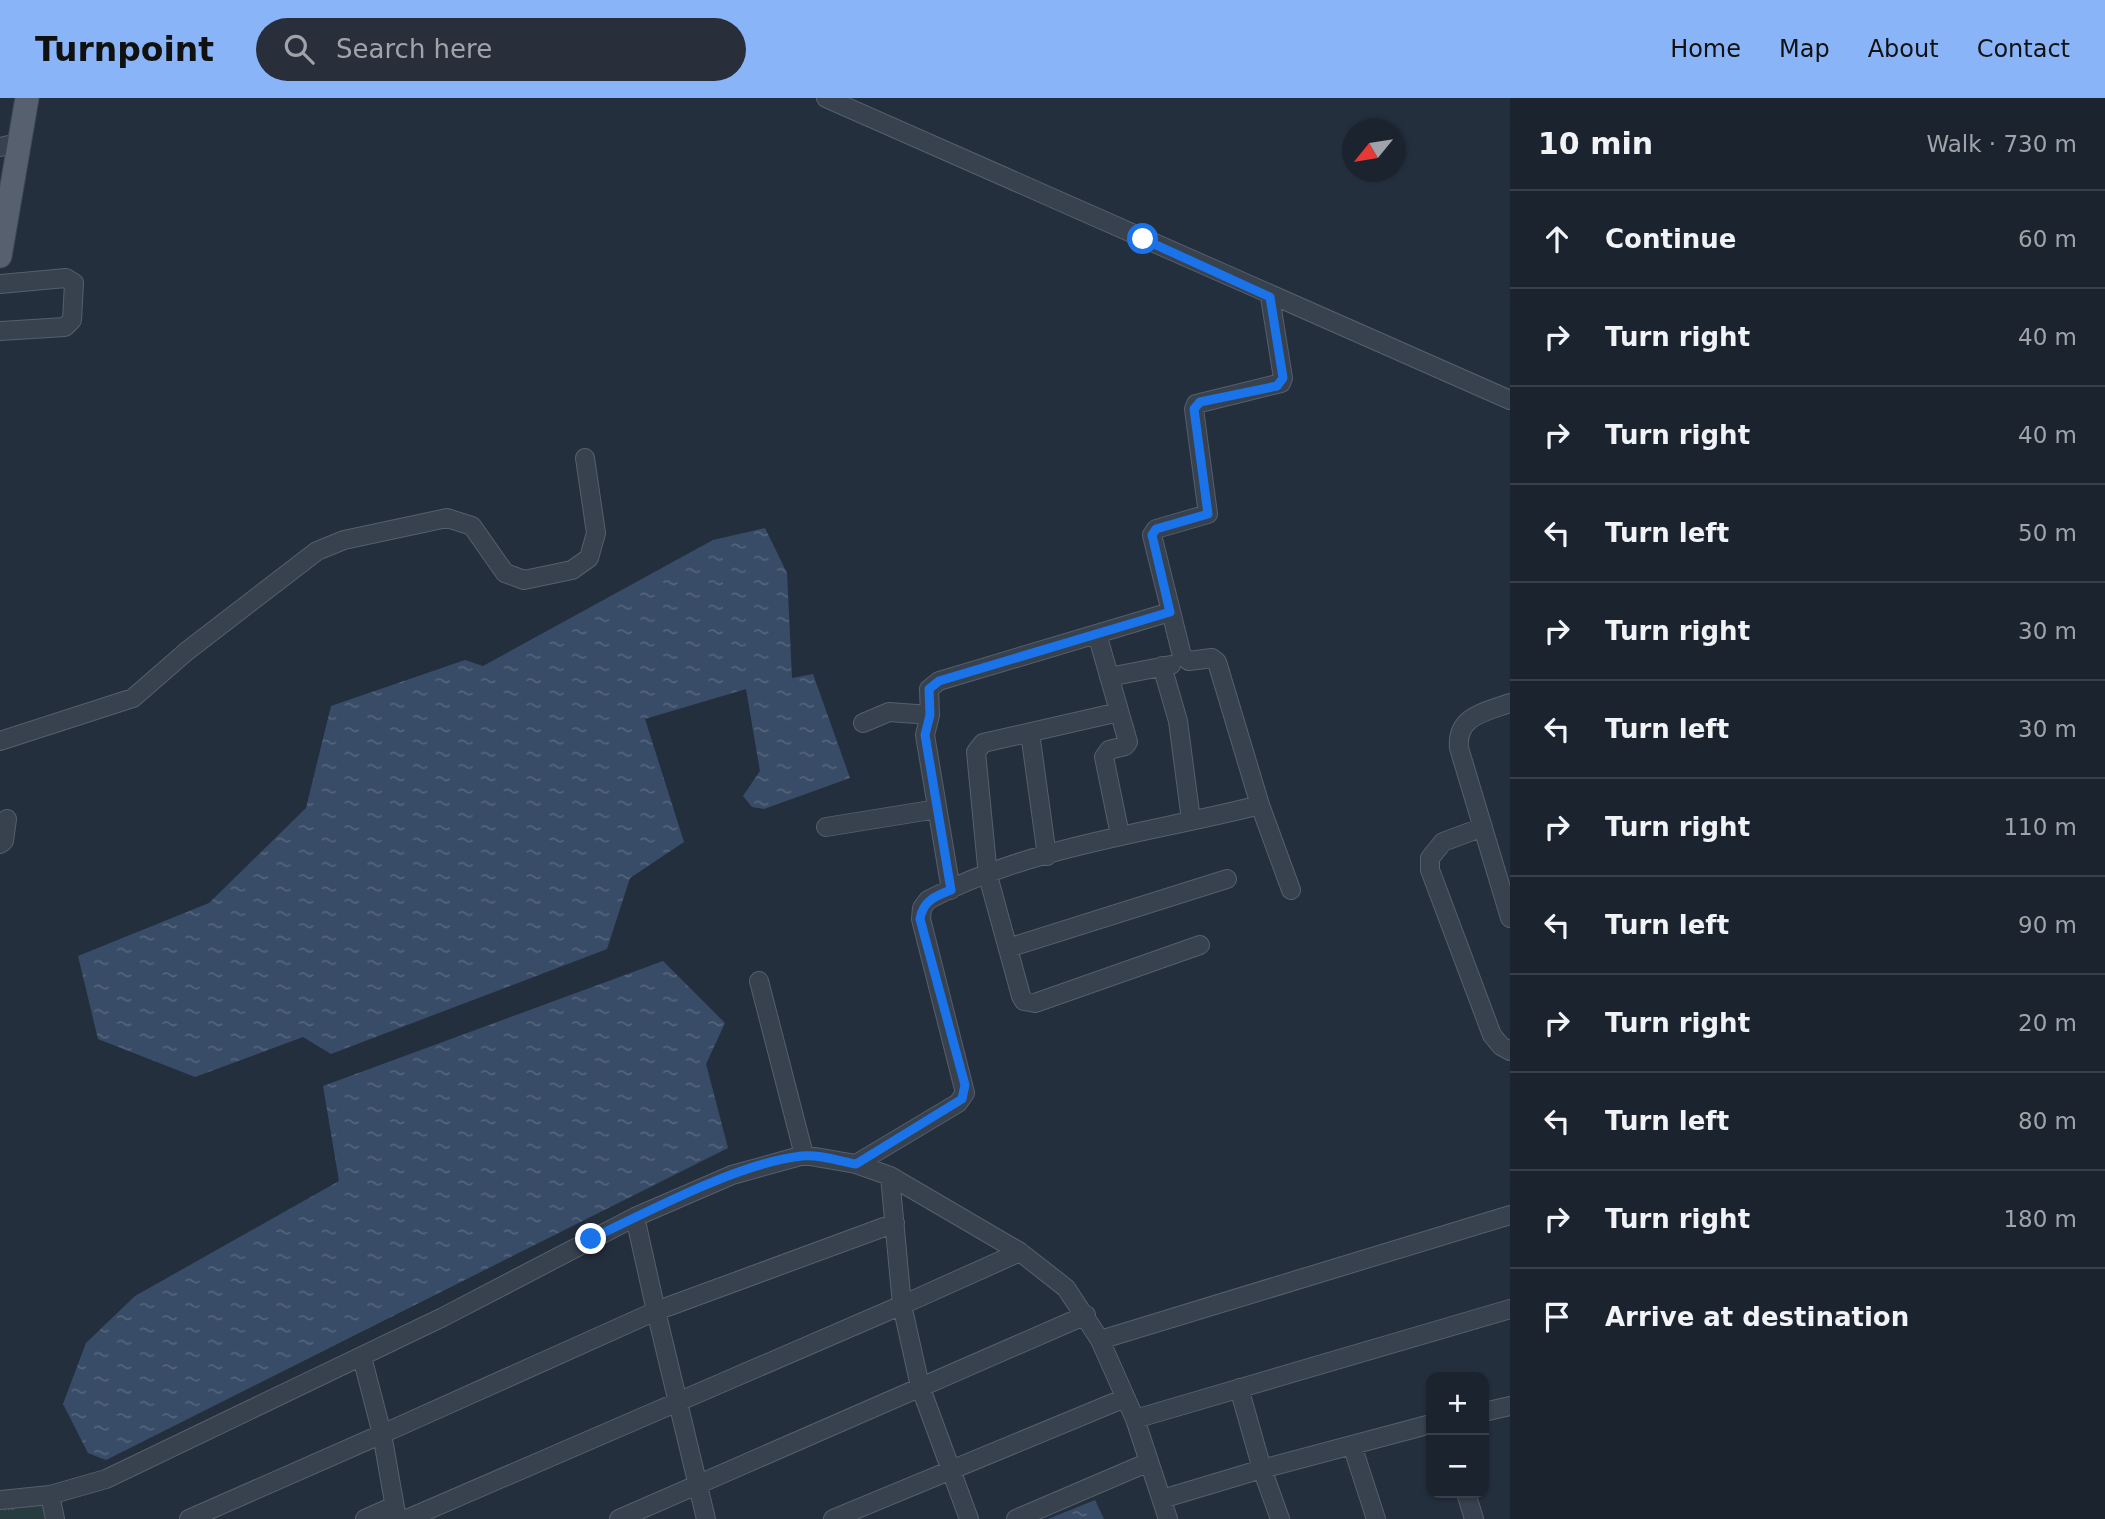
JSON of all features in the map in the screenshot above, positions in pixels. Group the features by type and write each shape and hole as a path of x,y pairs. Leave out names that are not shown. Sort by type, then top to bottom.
{"main road":[{"path":"0,256 9,145 27,98"}],"street":[{"path":"826,98 1270,297 1510,400"},
{"path":"0,284 66,278 74,283 72,320 65,327 0,331"},
{"path":"1189,661 1182,656 1153,531 1208,514 1194,409 1196,404 1281,383 1283,378 1270,297"},
{"path":"0,741 133,698 187,651 317,551 344,540 447,518 472,526 505,573 524,580 572,570 589,558 596,533 585,458"},
{"path":"951,890 925,735 930,715 927,694 933,684 1170,612"},
{"path":"1097,634 1127,745 1110,750 1104,757 1120,835"},
{"path":"1109,677 1189,661 1212,658 1217,662 1260,805 1291,890"},
{"path":"1162,666 1178,722 1191,820"},
{"path":"1510,703 1462,724 1457,734 1483,827 1505,879 1510,918"},
{"path":"863,723 895,711 930,715"},
{"path":"1119,712 983,743 976,752 988,876 1021,996 1029,1003 1200,945"},
{"path":"1030,733 1047,856"},
{"path":"856,1164 958,1103 965,1093 920,919 922,908 929,900 988,876 1120,835 1260,805"},
{"path":"826,827 937,809"},
{"path":"0,844 4,841 7,819"},
{"path":"1483,827 1443,842 1430,858 1430,870 1492,1035 1501,1046 1510,1051"},
{"path":"1008,948 1227,879"},
{"path":"759,981 804,1155"},
{"path":"0,1500 50,1495 106,1479 362,1357 635,1217 732,1175 804,1155 856,1164 890,1176 1020,1252 1066,1288 1100,1340 1135,1419 1168,1519"},
{"path":"890,1176 902,1305 920,1386 968,1519"},
{"path":"1100,1340 1510,1215"},
{"path":"635,1217 706,1519"},
{"path":"189,1519 656,1311 895,1223"},
{"path":"365,1519 399,1515 679,1403 1020,1252"},
{"path":"1135,1419 1407,1342 1510,1309"},
{"path":"619,1519 1086,1315"},
{"path":"362,1357 399,1515"},
{"path":"1239,1388 1262,1469 1280,1519"},
{"path":"833,1519 1125,1398"},
{"path":"1489,1411 1510,1406"},
{"path":"1162,1499 1426,1425"},
{"path":"1352,1446 1376,1519"},
{"path":"1016,1519 1149,1462"},
{"path":"50,1495 55,1519"},
{"path":"1468,1498 1474,1519"}],"green space":[{"path":"48,1501 51,1519 0,1519 0,1506"}],"water":[{"path":"765,528 787,573 792,678 813,674 850,778 764,809 752,807 743,796 760,771 746,689 645,719 684,842 630,878 607,949 331,1054 303,1037 195,1077 98,1039 78,956 209,903 306,808 331,706 465,660 483,666 713,540"},
{"path":"663,961 725,1023 706,1064 728,1148 106,1460 88,1453 63,1404 86,1343 135,1296 339,1181 323,1086"},
{"path":"1095,1500 1104,1519 1048,1519"}],"route":[{"path":"591,1239 732,1175 768,1163 804,1155 856,1164 962,1099 965,1085 920,919 922,908 929,900 951,890 925,735 930,715 927,694 929,689 939,681 1170,612 1152,535 1156,529 1208,514 1194,409 1196,404 1277,386 1283,378 1270,297 1143,239"}]}
